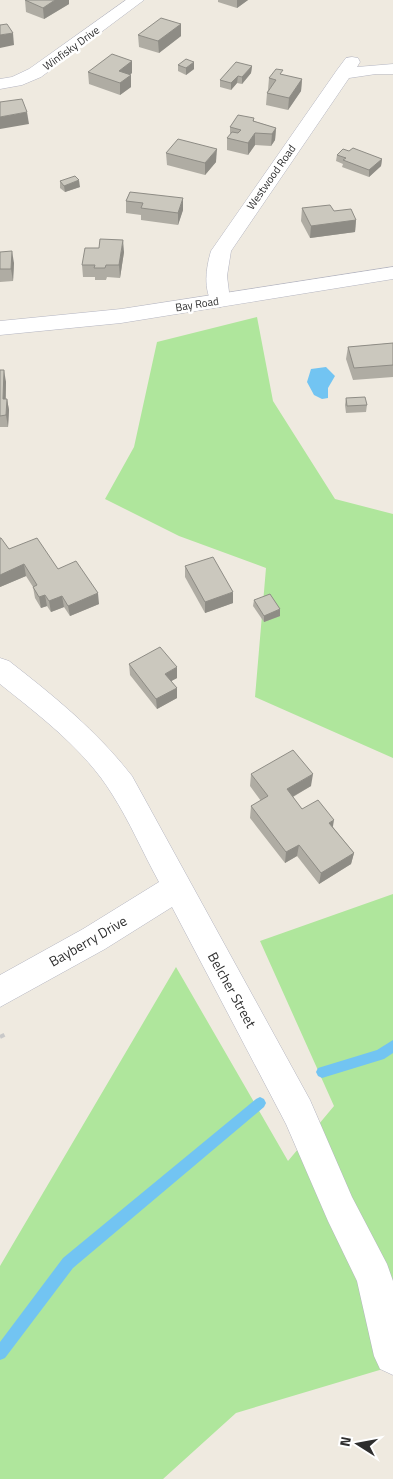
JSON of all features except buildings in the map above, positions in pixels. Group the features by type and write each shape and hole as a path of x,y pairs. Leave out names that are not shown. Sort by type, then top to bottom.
{"street":[{"name":"Winfisky Drive","path":"0,84 16,81 35,73 136,0"},
{"name":"Westwood Road","path":"220,300 216,284 216,266 221,251 347,68 393,69"},
{"name":"Bay Road","path":"0,328 93,320 393,273"},
{"name":"Belcher Street","path":"0,669 44,703 79,735 108,765 122,785 298,1112 340,1209 374,1277 393,1356"},
{"name":"Bayberry Drive","path":"0,992 176,888"}],"path":[{"path":"0,1037 6,1034"}],"green space":[{"path":"257,317 273,401 335,499 393,514 393,758 255,697 266,568 179,536 105,499 134,447 157,342"},
{"path":"393,894 393,1366 236,1413 163,1479 0,1479 0,1266 176,967 288,1161 334,1106 260,941"}],"water":[{"path":"326,367 335,376 328,388 328,398 322,399 314,395 307,382 311,369"}],"waterway":[{"path":"322,1072 380,1055 393,1046"},
{"path":"0,1353 68,1263 260,1103"}]}
